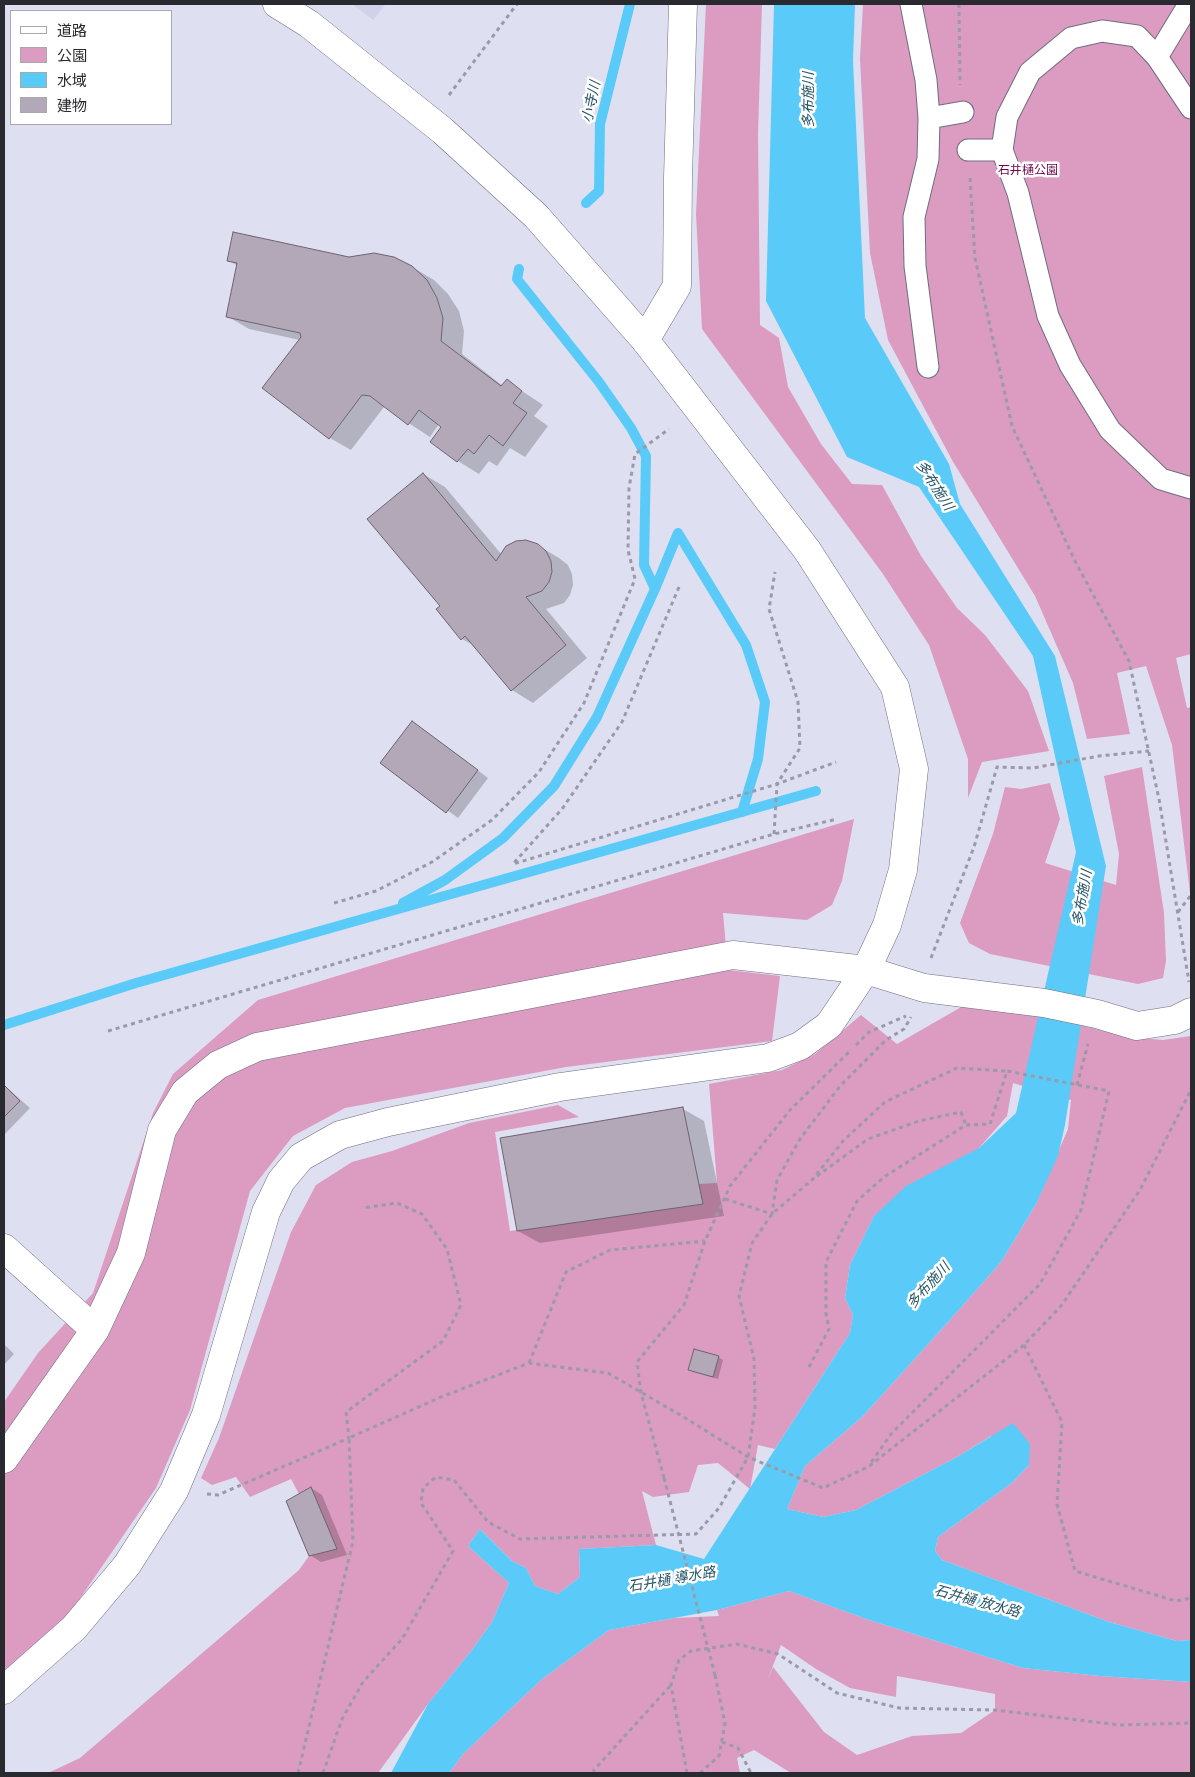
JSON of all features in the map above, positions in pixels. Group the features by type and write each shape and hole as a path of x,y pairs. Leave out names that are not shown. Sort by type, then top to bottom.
{"street":[{"path":"4,1690 74,1628 128,1565 174,1491 206,1415 266,1212 281,1181 301,1157 340,1135 388,1122 560,1087 768,1058 800,1046 828,1025 866,970 887,925 903,870 914,769 895,687 807,550 645,340 536,216 432,121 308,24 276,4"},
{"path":"645,340 678,286 678,178 683,4"},
{"path":"911,4 926,80 929,118 928,159 914,218 915,266 928,367"},
{"path":"1157,57 1189,4"},
{"path":"1191,108 1157,57 1137,36 1102,31 1071,38 1030,72 1007,117 1002,150 1018,193 1048,316 1070,365 1110,430 1161,479 1191,488"},
{"path":"929,118 963,112"},
{"path":"968,150 1002,150"},
{"path":"4,1459 95,1330 131,1253 162,1130 185,1092 218,1065 257,1047 733,955 866,970 924,988 1044,1004 1097,1014 1137,1026 1175,1020 1191,1000"},
{"path":"4,1248 95,1330"}],"path":[{"path":"432,121 472,62 518,4"},
{"path":"959,4 959,80 963,112"},
{"path":"968,150 975,258 1012,426 1076,563 1130,661 1149,751 1178,912 1191,1000"},
{"path":"334,903 376,891 432,862 492,820 539,772 584,703 635,579 628,550 629,488 635,454 669,429"},
{"path":"774,834 778,784 800,748 798,702 769,609 775,572"},
{"path":"679,587 622,722 562,809 513,864 778,784 836,762"},
{"path":"924,988 931,960 974,847 997,767 1033,768 1099,756 1149,751"},
{"path":"108,1031 774,834 837,819"},
{"path":"1178,912 1191,895"},
{"path":"700,1773 718,1756 725,1723 715,1675 641,1393 638,1362 684,1305 705,1241 730,1186 790,1110 869,1032 913,1014 904,1029 886,1040 841,1085 800,1139 777,1180 772,1214"},
{"path":"1077,1085 1097,1014"},
{"path":"813,1179 843,1141 885,1102 957,1068 1007,1071 1109,1091 1081,1210 1040,1284 891,1434 868,1467"},
{"path":"809,1367 829,1329 826,1314 826,1262 857,1201 884,1177 966,1125 990,1124 1007,1071"},
{"path":"174,1491 218,1495 441,1397 529,1364 608,1373 688,1419 748,1458 823,1488 868,1467 1024,1345 1061,1306 1140,1190 1191,1090"},
{"path":"323,1773 342,1719 363,1682 402,1639 453,1551 421,1503 423,1488 436,1477 454,1480 488,1522 520,1539 696,1534 719,1508 748,1458 755,1408 754,1359 740,1296 752,1243 772,1214 813,1179 868,1139 919,1121 961,1112 966,1125"},
{"path":"725,1198 772,1214"},
{"path":"298,1773 354,1541 346,1412 443,1341 461,1304 447,1249 422,1214 398,1203 362,1208"},
{"path":"529,1364 566,1272 610,1250 705,1241"},
{"path":"1024,1345 1062,1422 1057,1504 1074,1571 1176,1601 1191,1598"},
{"path":"594,1773 594,1770 671,1685 679,1660 691,1651 737,1644 778,1654 837,1693 899,1708 996,1710 1120,1725 1191,1723"},
{"path":"671,1685 687,1773"},
{"path":"722,1742 738,1748 751,1773"}],"shaded area":[{"path":"352,4 386,4 373,20"}],"green space":[{"path":"706,4 762,4 758,134 760,325 779,338 788,387 821,444 852,484 882,485 921,556 957,608 985,635 1028,691 1049,751 982,762 968,798 968,759 929,645 883,574 702,329 696,214"},
{"name":"石井樋公園","path":"863,4 1191,4 1191,654 1176,658 1187,708 1191,707 1191,901 1172,745 1146,666 1117,673 1130,734 1087,739 1073,683 1035,596 952,460 888,340 870,253 860,59"},
{"path":"1142,767 1164,913 1166,961 1163,978 1138,984 990,954 969,943 960,923 993,834 1005,787 1021,789 1050,783 1060,819 1045,863 1116,885 1119,854 1104,776"},
{"path":"854,819 842,881 832,905 807,920 723,913 728,970 780,976 772,1041 566,1067 345,1108 293,1136 250,1191 190,1410 156,1488 70,1613 4,1671 4,1402 38,1353 93,1293 153,1113 173,1074 258,1000"},
{"path":"963,1006 1053,1018 1127,1037 1163,1040 1191,1036 1191,1640 1177,1641 1109,1622 942,1560 935,1551 938,1537 1013,1482 1029,1465 991,1436 957,1457 856,1510 823,1517 787,1509 805,1466 863,1416 1001,1262 1036,1204 1068,1129 1071,1100 1013,1083 1007,1116 979,1148 874,1216 850,1265 845,1298 853,1315 850,1333 775,1449 758,1445 750,1489 718,1463 698,1465 689,1492 653,1497 642,1491 656,1545 579,1549 580,1577 558,1594 535,1586 526,1568 512,1561 480,1529 468,1546 509,1583 492,1622 428,1704 378,1773 48,1773 80,1758 299,1570 309,1556 336,1548 291,1479 250,1497 236,1477 212,1485 201,1478 219,1438 291,1232 316,1185 352,1162 392,1151 469,1123 558,1105 579,1117 495,1132 510,1231 702,1204 698,1184 717,1183 709,1084 782,1070 815,1054 861,1015 897,1044"},
{"path":"789,1591 869,1620 1023,1668 1100,1676 1191,1682 1191,1773 791,1773 754,1750 737,1758 740,1773 449,1773 463,1754 542,1679 609,1630 674,1618 719,1616 717,1610","holes":["781,1645 816,1669 850,1688 896,1697 897,1676 995,1694 995,1710 961,1733 912,1736 857,1755 824,1732 773,1667 767,1681"]}],"water":[{"path":"774,4 855,4 853,61 865,318 949,464 960,504 1055,656 1106,866 1065,1125 1058,1156 1036,1204 1001,1262 863,1416 805,1466 787,1509 823,1517 856,1510 957,1457 1013,1423 1030,1444 1029,1465 1013,1482 938,1537 935,1551 942,1560 1109,1622 1177,1641 1191,1640 1191,1682 1100,1676 1023,1668 869,1620 789,1591 717,1610 609,1630 542,1679 463,1754 449,1773 391,1773 428,1704 492,1622 509,1583 468,1546 480,1529 512,1561 526,1568 535,1586 558,1594 580,1577 579,1549 656,1545 704,1559 850,1333 853,1315 845,1298 850,1265 874,1216 906,1186 979,1148 1016,1113 1076,852 1033,656 919,487 847,457 766,301"}],"building":[{"path":"233,232 349,257 374,253 394,257 412,266 427,280 437,298 443,318 441,341 501,386 507,379 522,391 513,403 527,413 503,446 489,435 474,454 468,449 457,462 430,442 441,427 419,410 408,425 370,396 362,395 329,439 262,388 301,337 300,333 226,317 237,263 227,261"},
{"path":"423,473 496,561 506,546 516,541 526,540 538,544 546,551 551,561 552,572 549,582 542,591 526,597 566,645 511,691 465,636 461,640 436,609 440,606 367,519"},
{"path":"412,721 478,770 446,813 380,763"},
{"path":"4,1085 20,1101 4,1117"},
{"path":"683,1107 703,1204 517,1231 500,1138"},
{"path":"694,1349 719,1356 713,1377 688,1370"},
{"path":"311,1487 337,1549 309,1556 286,1501"}],"waterway":[{"name":"小寺川","path":"586,203 599,191 600,124 630,4"},
{"path":"519,269 517,279 599,382 631,428 646,456 644,565 655,589"},
{"path":"678,533 746,645 765,702 758,759 742,812"},
{"path":"403,903 445,880 503,838 554,786 597,717 655,589 678,533"},
{"path":"4,1025 136,983 816,791"}],"water label":[{"name":"多布施川","path":"809,100"},
{"name":"多布施川","path":"934,486"},
{"name":"多布施川","path":"1083,898"},
{"name":"多布施川","path":"929,1286"},
{"name":"石井樋 導水路","path":"672,1580"},
{"name":"石井樋 放水路","path":"977,1602"}]}
